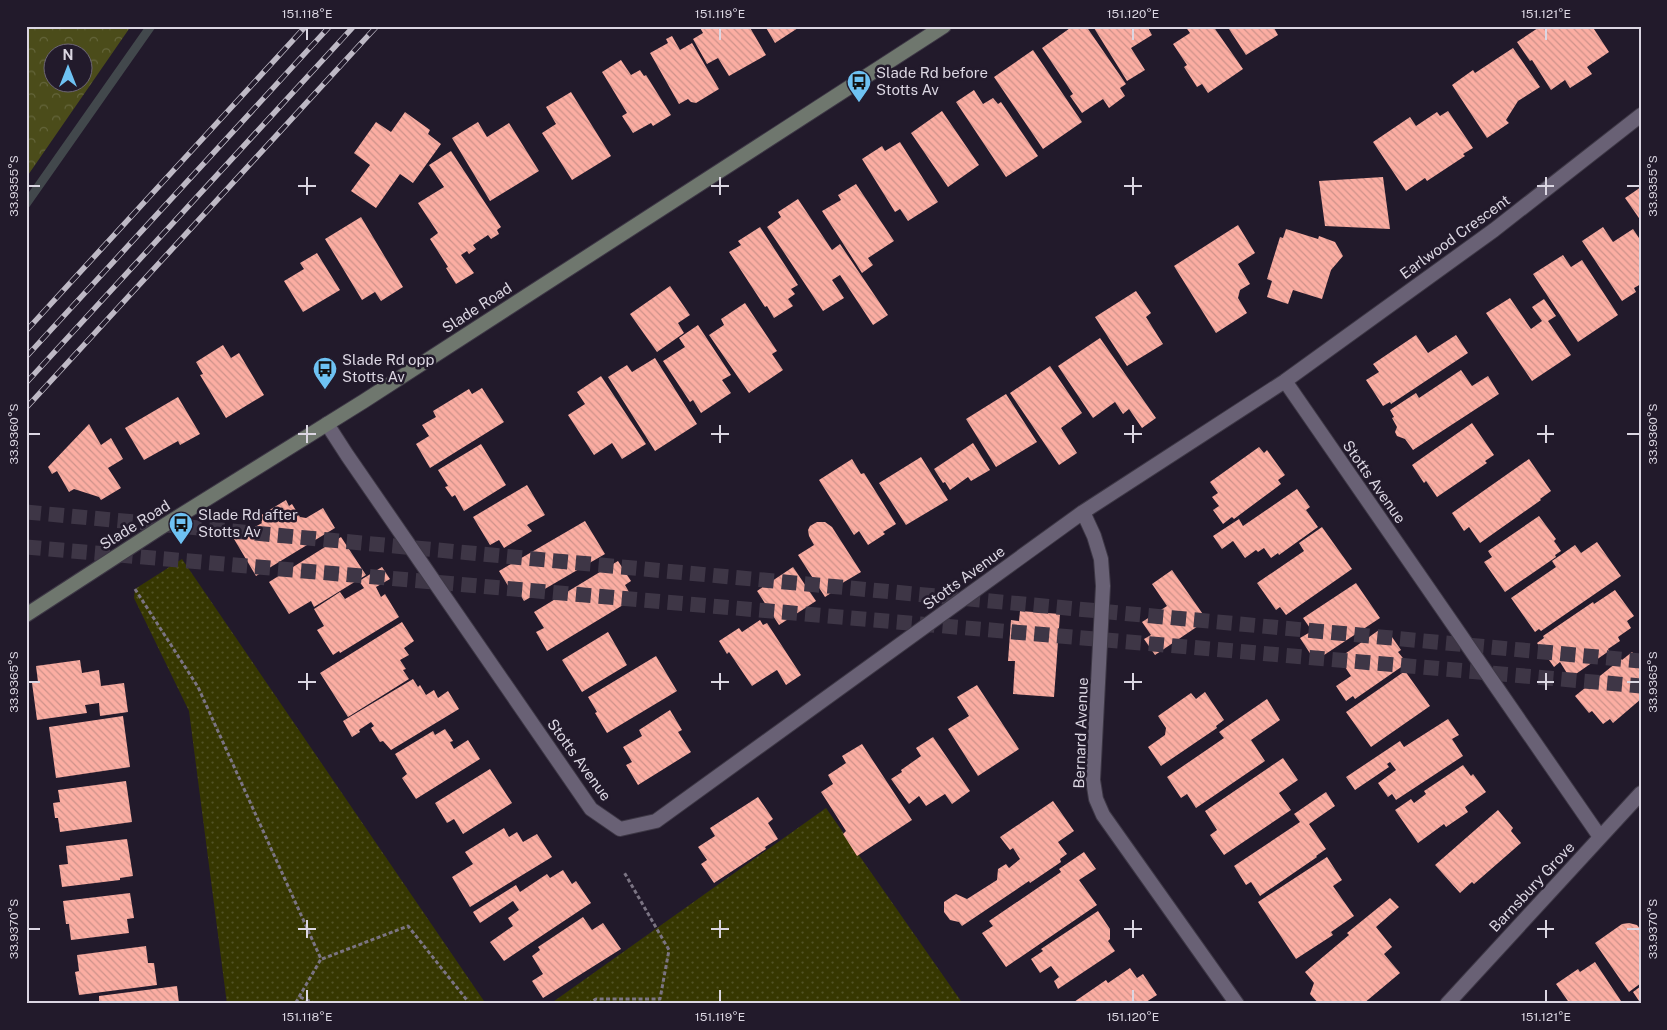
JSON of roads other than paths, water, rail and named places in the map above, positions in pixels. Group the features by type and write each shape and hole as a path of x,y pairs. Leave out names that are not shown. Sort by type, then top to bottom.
{"main road":[{"name":"Slade Road","path":"26,615 327,424 944,26"}],"street":[{"name":"Earlwood Crescent","path":"1285,381 1494,230 1641,115"},
{"name":"Stotts Avenue","path":"327,424 591,809 620,829 656,821 1083,512 1285,381 1600,837"},
{"name":"Bernard Avenue","path":"1083,512 1094,536 1101,559 1104,586 1093,780 1096,799 1103,815 1237,1004"},
{"name":"Barnsbury Grove","path":"1447,1004 1641,793"}],"waterway":[{"path":"26,204 151,26"}],"tunnel":[{"path":"26,512 1641,661"},
{"path":"26,547 1641,686"}],"railway":[{"path":"26,331 306,26"},
{"path":"26,357 330,26"},
{"path":"26,383 354,26"},
{"path":"26,408 377,26"}],"place":[{"name":"Slade Rd before Stotts Av","path":"859,103"},
{"name":"Slade Rd opp Stotts Av","path":"325,390"},
{"name":"Slade Rd after Stotts Av","path":"181,545"}]}
